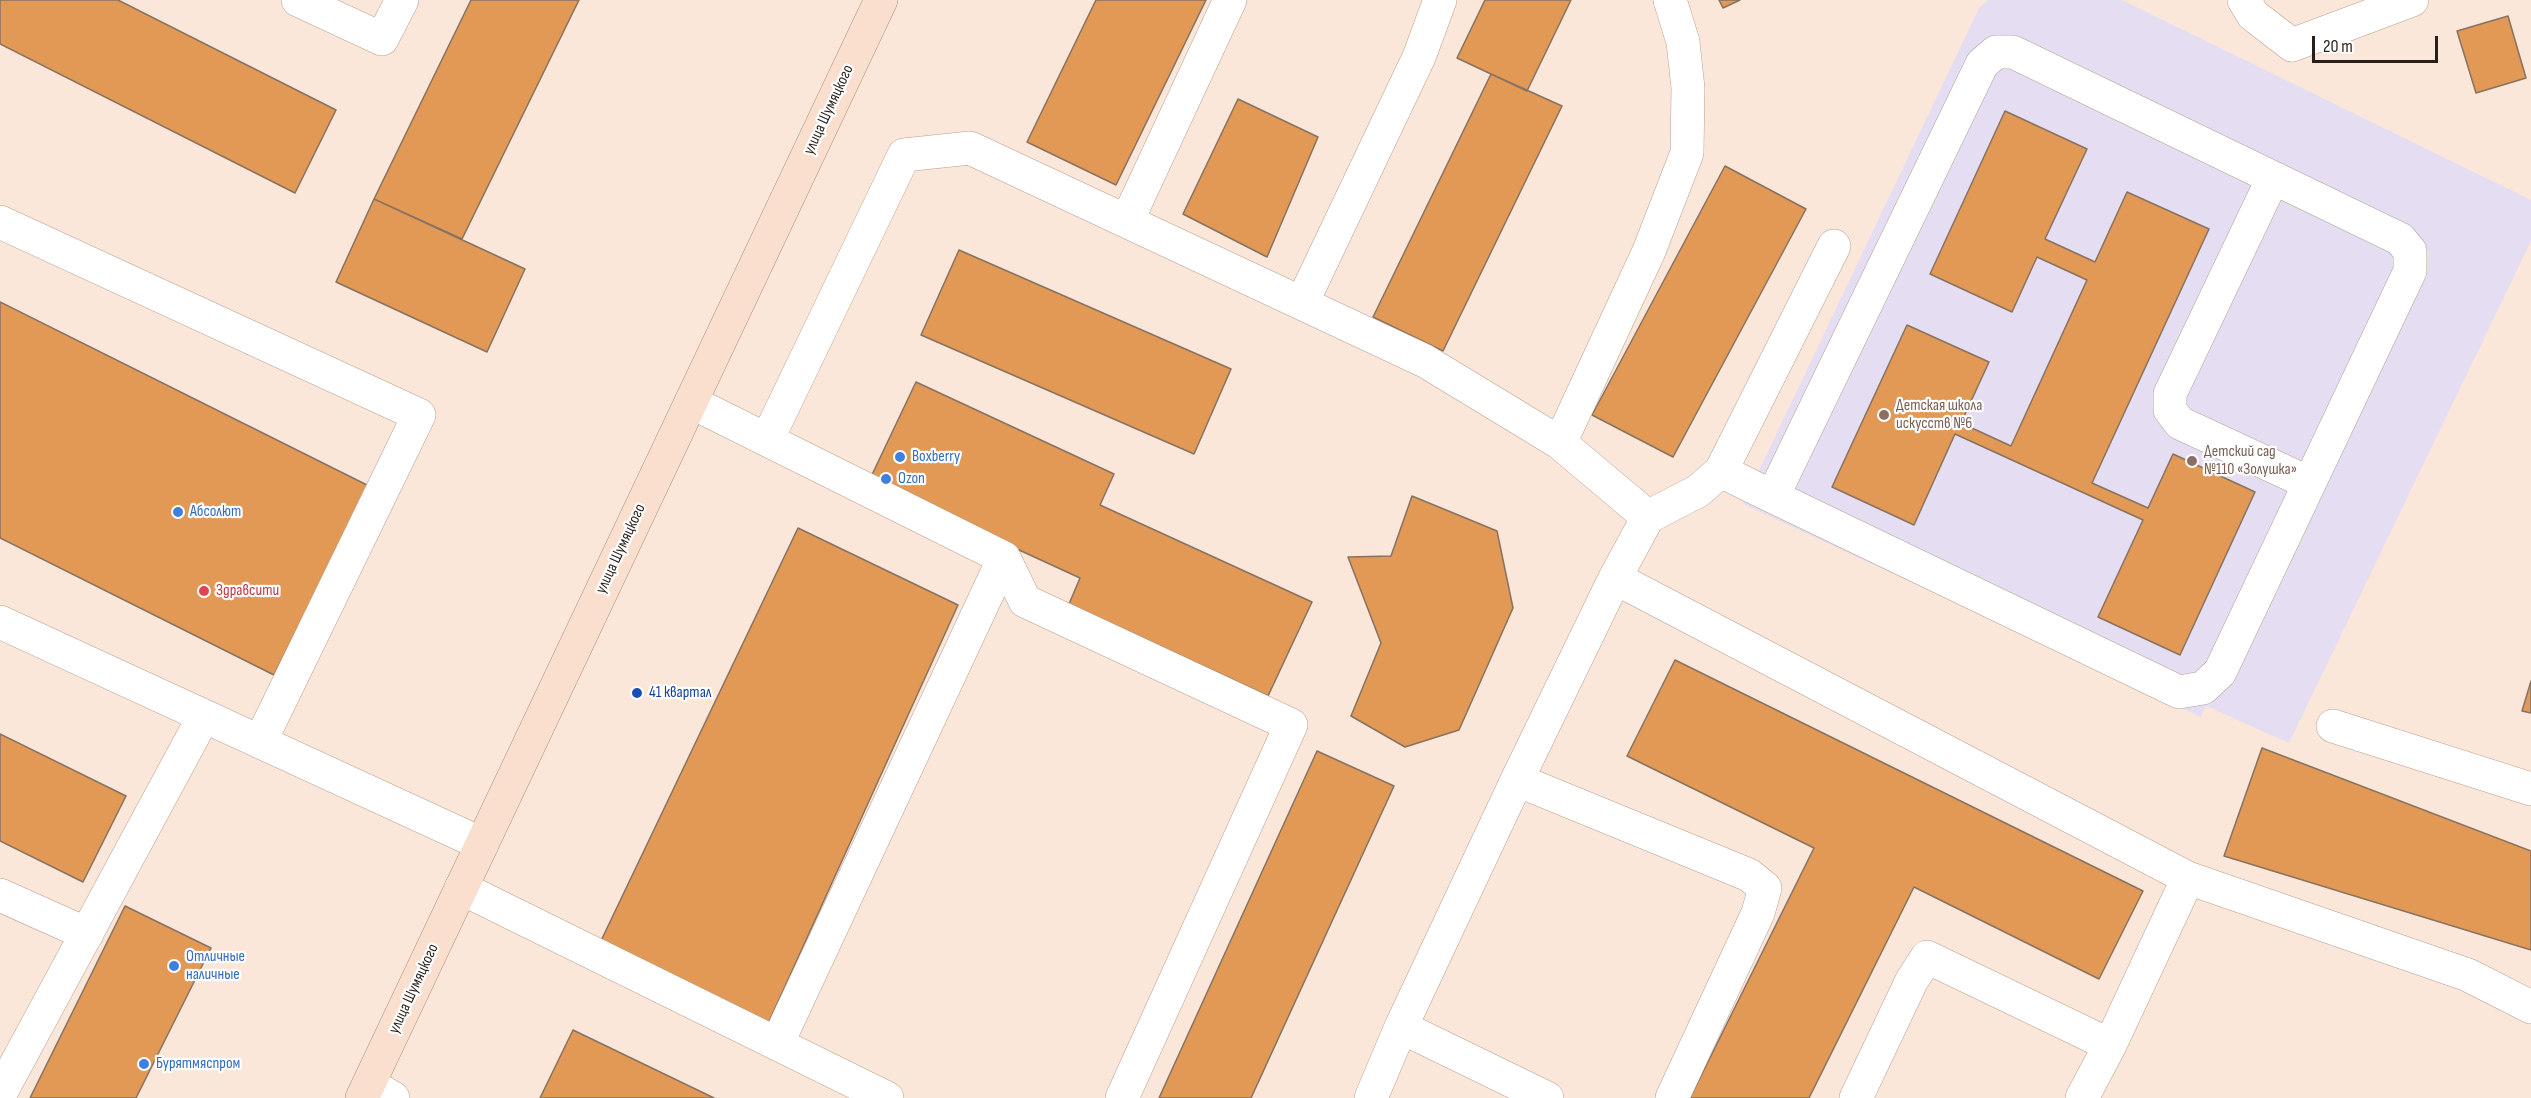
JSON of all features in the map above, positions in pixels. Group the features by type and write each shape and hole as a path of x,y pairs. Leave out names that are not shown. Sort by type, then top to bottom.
{"main road":[{"name":"улица Шумяцкого","path":"375,1094 461,888 880,0"}],"street":[{"path":"298,0 382,39 402,0"},
{"path":"1126,221 1230,0"},
{"path":"1302,303 1419,57 1440,0"},
{"path":"1560,443 1649,251 1688,153 1688,88 1683,42 1670,0"},
{"path":"2244,0 2253,15 2292,45 2412,0"},
{"path":"1721,471 2179,692 2203,688 2220,672 2410,271 2410,251 2400,239 2013,52 1995,52 1982,64 1773,496"},
{"path":"767,440 904,155 970,148 1425,360 1560,443 1648,517"},
{"path":"2273,178 2170,394 2170,410 2180,423 2309,483"},
{"path":"0,222 419,415 260,742"},
{"path":"1371,1098 1401,1027 1517,780 1615,578 1648,517 1698,491 1721,471 1834,246"},
{"path":"691,402 1004,558 1025,601 1291,725 1122,1098"},
{"path":"777,1044 1004,558"},
{"path":"1615,578 2188,878 2469,975 2531,1007"},
{"path":"0,622 482,844"},
{"path":"0,1094 204,716"},
{"path":"2332,726 2531,789"},
{"path":"1517,780 1749,874 1765,888 1758,913 1672,1098"},
{"path":"2082,1098 2110,1045 2188,878"},
{"path":"461,888 887,1098"},
{"path":"0,895 87,934"},
{"path":"1856,1098 1912,980 1926,957 2110,1045"},
{"path":"1401,1027 1547,1098"}],"shaded area":[{"name":"Детский сад №110 «Золушка»","path":"1988,0 2122,0 2531,200 2531,241 2289,743 2206,706 2201,717 1743,504 1979,8"}],"building":[{"path":"0,0 118,0 336,110 295,193 0,44"},
{"path":"471,0 579,0 462,239 374,199"},
{"path":"1096,0 1206,0 1116,185 1027,142"},
{"path":"1485,0 1571,0 1527,91 1457,58"},
{"path":"1719,0 1740,0 1723,8"},
{"path":"2508,16 2526,78 2476,93 2457,31"},
{"path":"1491,74 1562,106 1443,351 1373,317"},
{"path":"1238,99 1318,137 1267,257 1183,214"},
{"path":"2005,111 2087,149 2045,239 2095,262 2127,192 2209,229 2092,483 2148,508 2173,454 2255,492 2180,655 2098,617 2143,520 1955,434 1914,525 1832,487 1907,325 1989,362 1961,423 2011,446 2087,280 2037,257 2012,312 1930,274"},
{"path":"1725,166 1806,209 1673,457 1592,415"},
{"path":"374,199 525,269 487,352 336,282"},
{"path":"959,250 1231,369 1194,454 921,335"},
{"name":"Абсолют","path":"0,302 369,486 274,675 0,538"},
{"path":"916,382 1114,474 1100,505 1312,602 1268,696 1069,604 1080,578 869,481"},
{"path":"1412,496 1497,531 1513,608 1459,730 1405,747 1351,716 1381,643 1348,557 1391,556"},
{"path":"798,528 958,605 767,1026 598,947"},
{"path":"1675,660 2143,891 2099,979 1914,887 1809,1098 1690,1098 1814,848 1627,756"},
{"path":"2531,681 2531,713 2522,711"},
{"path":"0,734 126,796 83,882 0,841"},
{"path":"2262,748 2531,851 2531,950 2224,856"},
{"path":"1317,751 1394,786 1251,1098 1159,1098"},
{"path":"125,906 211,948 136,1098 30,1098"},
{"path":"573,1030 714,1098 540,1098"}],"place":[{"name":"Детская школа искусств №6","path":"1884,415"},
{"name":"Boxberry","path":"900,457"},
{"name":"Детский сад №110 «Золушка»","path":"2192,461"},
{"name":"Ozon","path":"886,479"},
{"name":"Абсолют","path":"178,512"},
{"name":"Здравсити","path":"204,591"},
{"name":"41 квартал","path":"637,693"},
{"name":"Отличные наличные","path":"174,966"},
{"name":"Бурятмяспром","path":"144,1064"}]}
